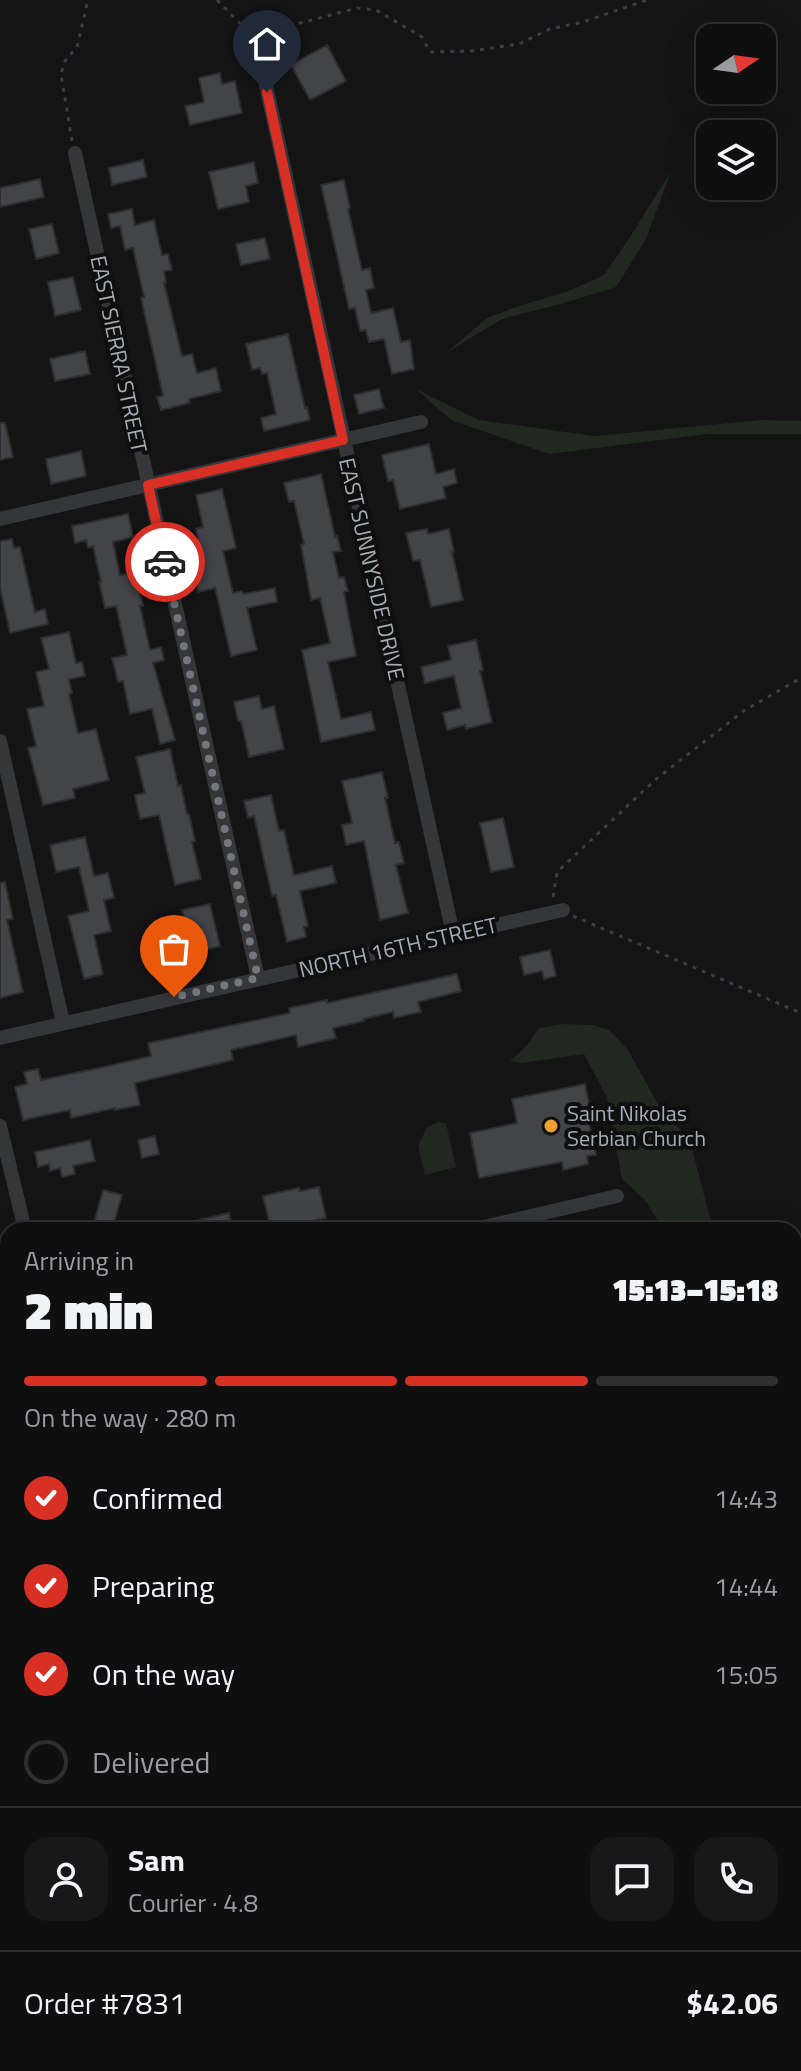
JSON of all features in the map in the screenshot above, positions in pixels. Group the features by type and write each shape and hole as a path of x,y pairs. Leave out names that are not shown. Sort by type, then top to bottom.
{"street":[{"name":"EAST SUNNYSIDE DRIVE","path":"264,57 343,440 453,934"},
{"name":"EAST SIERRA STREET","path":"75,153 258,978"},
{"path":"0,519 421,422"},
{"path":"0,741 63,1023"},
{"name":"NORTH 16TH STREET","path":"0,1038 557,911"},
{"path":"0,1126 23,1222"},
{"path":"505,1222 617,1196"}],"path":[{"path":"75,153 61,74 65,61 77,47 88,0"},
{"path":"217,0 264,57"},
{"path":"264,57 267,35 278,29 357,8 376,10 396,21 422,37 430,52 471,51 519,44 550,29 583,22 647,0"},
{"path":"801,678 745,710 644,790 557,872 557,911 801,1013"}],"shaded area":[{"path":"671,171 646,239 616,287 502,319 446,353 487,318 569,291 604,275"},
{"path":"416,389 479,420 595,436 761,420 801,421 801,434 707,434 549,454 451,420"},
{"path":"564,1024 593,1025 609,1030 628,1050 659,1106 690,1141 712,1222 659,1222 644,1199 622,1179 606,1096 584,1054 522,1063 510,1061 539,1028"},
{"path":"439,1122 446,1123 456,1167 425,1175 418,1146 427,1127"}],"building":[{"path":"327,45 346,81 310,100 291,65"},
{"path":"220,73 222,84 235,81 242,113 190,125 185,106 204,102 199,78"},
{"path":"143,160 147,177 112,185 109,168"},
{"path":"254,162 258,183 246,186 249,202 218,209 209,172"},
{"path":"40,179 44,197 0,207 0,188"},
{"path":"344,180 362,270 370,268 374,288 366,290 371,313 393,308 401,342 410,340 414,369 392,374 384,339 369,342 366,330 360,331 355,308 349,309 321,185"},
{"path":"132,209 135,225 154,220 162,255 168,254 172,270 164,271 164,283 182,356 192,354 197,373 216,368 221,391 161,410 157,397 163,396 133,248 125,250 120,226 111,228 108,214"},
{"path":"52,224 59,253 36,259 29,229"},
{"path":"265,238 270,259 241,265 236,244"},
{"path":"73,277 81,310 55,316 48,282"},
{"path":"288,334 310,420 264,431 261,418 276,414 267,373 262,374 260,368 252,370 246,344"},
{"path":"85,351 90,374 55,381 50,359"},
{"path":"379,389 384,408 359,414 354,395"},
{"path":"0,423 5,423 13,457 0,460"},
{"path":"429,444 436,474 454,469 457,483 443,487 446,498 400,509 393,480 388,481 382,455"},
{"path":"81,451 86,476 51,484 46,459"},
{"path":"321,474 341,551 333,552 339,578 344,577 348,591 344,592 356,656 328,662 341,719 371,712 375,730 321,742 302,650 330,643 320,598 311,600 301,545 304,544 294,501 289,502 284,483"},
{"path":"222,489 236,548 223,551 233,593 275,588 277,602 247,608 257,650 231,656 215,588 198,592 192,565 203,562 196,529 203,527 196,495"},
{"path":"128,514 133,537 113,542 120,575 135,572 150,650 161,647 164,660 153,663 175,740 160,744 152,709 130,714 123,681 118,682 112,658 127,655 116,606 105,608 93,546 88,548 86,540 75,543 72,526"},
{"path":"427,529 428,534 449,529 463,600 431,607 420,560 413,561 406,533"},
{"path":"12,539 14,548 20,547 35,612 45,609 48,624 10,633 0,588 0,541"},
{"path":"69,632 76,663 82,662 85,676 69,679 72,693 69,694 78,733 96,729 109,780 73,789 75,798 43,805 28,748 36,746 27,709 44,706 36,672 49,669 41,638"},
{"path":"476,640 492,722 447,730 443,713 461,708 454,676 425,683 421,667 451,660 448,646"},
{"path":"259,696 262,709 274,706 284,749 249,757 234,702"},
{"path":"170,749 178,786 181,785 189,814 201,879 175,885 159,815 140,819 135,795 145,793 136,757"},
{"path":"382,772 395,843 399,842 404,863 396,865 408,913 380,920 364,841 346,845 342,825 352,823 342,781"},
{"path":"271,795 279,831 284,830 294,875 332,866 336,883 300,891 308,926 304,927 306,937 287,942 276,895 272,896 254,816 248,818 244,801"},
{"path":"503,818 514,867 491,872 480,823"},
{"path":"85,837 94,876 108,873 114,898 104,900 111,931 94,935 103,974 84,979 68,916 89,911 79,867 56,872 50,845"},
{"path":"5,882 13,919 7,920 23,992 0,998 0,883"},
{"path":"210,904 220,946 203,950 200,939 189,941 182,910"},
{"path":"550,950 556,976 544,979 542,971 524,975 520,957"},
{"path":"457,974 461,991 418,1002 421,1012 394,1018 393,1012 363,1019 333,1028 336,1038 298,1047 296,1035 231,1050 233,1060 135,1083 140,1105 71,1118 70,1110 23,1120 15,1087 27,1084 24,1072 38,1069 41,1080 99,1068 151,1056 148,1043 290,1013 289,1008 327,1000 327,1003"},
{"path":"585,1084 591,1113 587,1114 596,1155 587,1156 588,1164 563,1170 562,1162 479,1178 470,1133 517,1123 512,1099"},
{"path":"155,1136 159,1154 142,1158 138,1140"},
{"path":"90,1140 95,1161 73,1166 75,1174 62,1177 60,1168 50,1171 49,1164 38,1167 35,1152"},
{"path":"319,1187 326,1218 317,1222 269,1222 263,1196 299,1188 300,1191"},
{"path":"103,1190 122,1195 114,1222 94,1222"},
{"path":"229,1213 231,1222 191,1222"}],"way so far":[{"path":"165,562 258,978 174,997"}],"place":[{"name":"Saint Nikolas Serbian Church","path":"551,1126"}],"route":[{"path":"165,562 148,485 343,440 267,92"}]}
